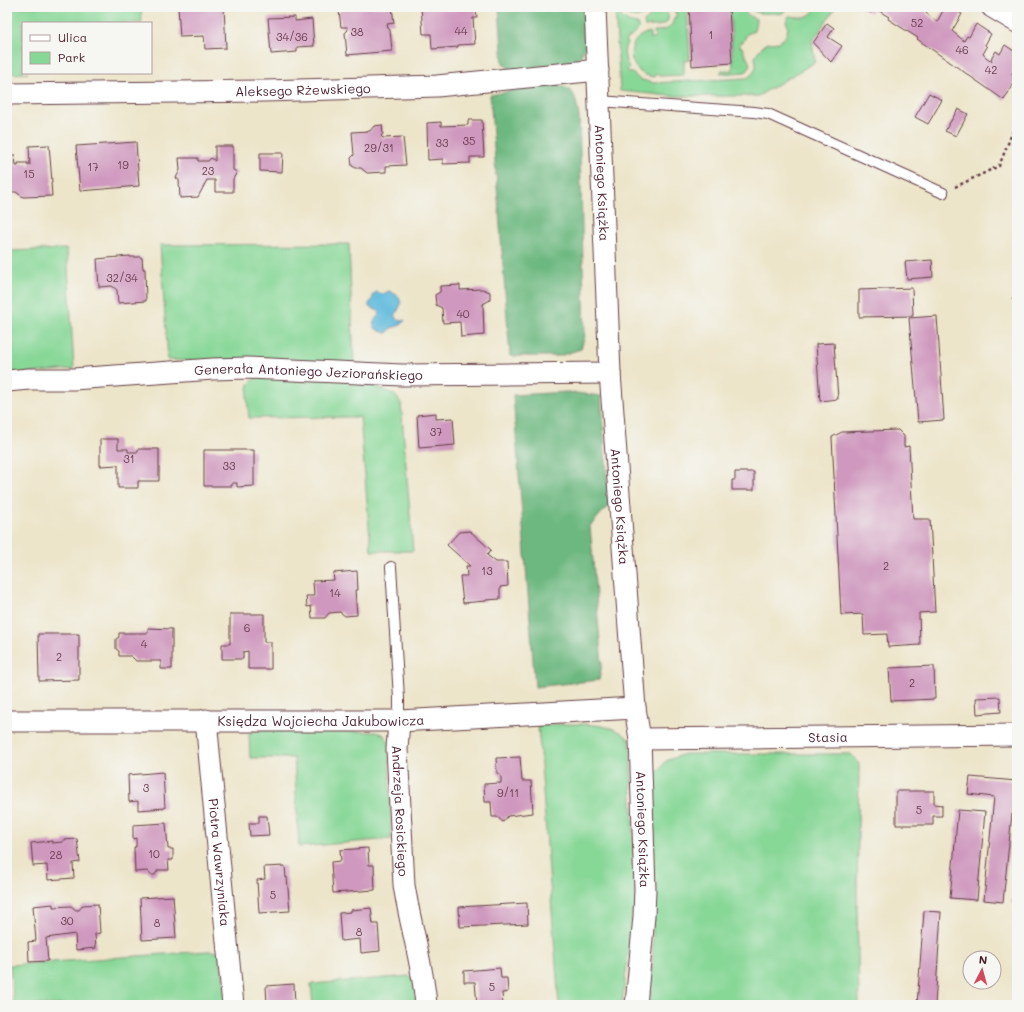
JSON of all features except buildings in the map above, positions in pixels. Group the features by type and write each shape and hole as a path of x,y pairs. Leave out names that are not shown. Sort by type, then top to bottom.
{"street":[{"name":"Antoniego Książka","path":"595,7 610,373 635,708 640,739 645,889 636,1005"},
{"path":"992,7 1017,22"},
{"name":"Aleksego Rżewskiego","path":"7,94 265,91 437,86 598,70"},
{"name":"Generała Antoniego Jeziorańskiego","path":"7,381 29,379 73,379 212,369 247,368 402,375 610,373"},
{"name":"Księdza Wojciecha Jakubowicza","path":"7,721 399,720 635,708"},
{"name":"Piotra Wawrzyniaka","path":"206,720 233,1005"},
{"name":"Andrzeja Rosickiego","path":"399,720 397,749 404,885 407,905 424,976 426,1005"},
{"name":"Stasia","path":"640,739 1017,735"}],"lane":[{"path":"599,101 768,114 943,193"},
{"name":"Andrzeja Rosickiego","path":"391,567 399,720"}],"path":[{"path":"943,193 999,166 1017,120"}],"green space":[{"path":"7,7 141,7 142,22 22,22 22,73 7,74"},
{"path":"499,7 583,7 585,48 577,62 511,70 503,64"},
{"path":"615,7 618,7 620,14 624,19 637,24 639,29 630,38 628,37 625,42 627,43 625,56 629,68 627,69 630,74 632,72 639,79 653,83 747,78 755,70 755,58 758,51 768,42 773,43 781,41 784,38 788,30 786,21 789,16 804,17 811,14 816,7 836,7 812,41 815,62 758,96 671,96 620,91"},
{"path":"624,7 648,7 643,15 635,18 631,17 625,12"},
{"path":"657,7 666,12 668,15 668,21 660,26 645,27 644,22"},
{"path":"671,7 687,7 690,60 684,61 684,75 660,76 660,74 655,74 655,77 646,75 638,70 634,64 632,49 635,41 641,36 650,32 650,39 655,39 654,31 665,30 672,25 674,18 676,18 676,12 674,12"},
{"path":"730,7 742,7 748,15 756,19 754,31 747,34 743,42 740,42 740,47 742,47 750,65 748,70 745,72 721,74 721,71 733,70"},
{"path":"752,7 783,7 785,10 780,14 758,13 751,9"},
{"path":"546,84 562,87 571,91 576,100 579,116 585,335 581,349 559,356 510,356 490,95"},
{"path":"349,244 354,366 168,360 160,245"},
{"path":"67,249 74,369 7,375 7,251"},
{"path":"258,375 365,381 395,395 401,403 413,551 371,551 360,417 249,418 247,396 249,384"},
{"path":"568,392 601,396 609,505 590,526 602,665 599,680 535,687 513,395"},
{"path":"588,724 601,726 613,729 623,734 630,741 636,914 628,956 622,1005 559,1005 538,725"},
{"path":"254,730 377,732 383,734 389,742 391,839 299,847 294,758 250,758 249,734"},
{"path":"684,754 851,754 859,764 857,900 859,1005 649,1005 653,955 651,780 666,761"},
{"path":"208,951 219,952 228,1005 14,1005 10,965"},
{"path":"410,976 416,982 418,1005 313,1005 311,984"}],"water":[{"path":"389,291 394,293 400,299 401,304 395,316 396,319 402,321 405,320 401,325 391,328 387,333 376,329 374,323 380,314 379,311 369,307 369,304 376,292 383,294"}]}
